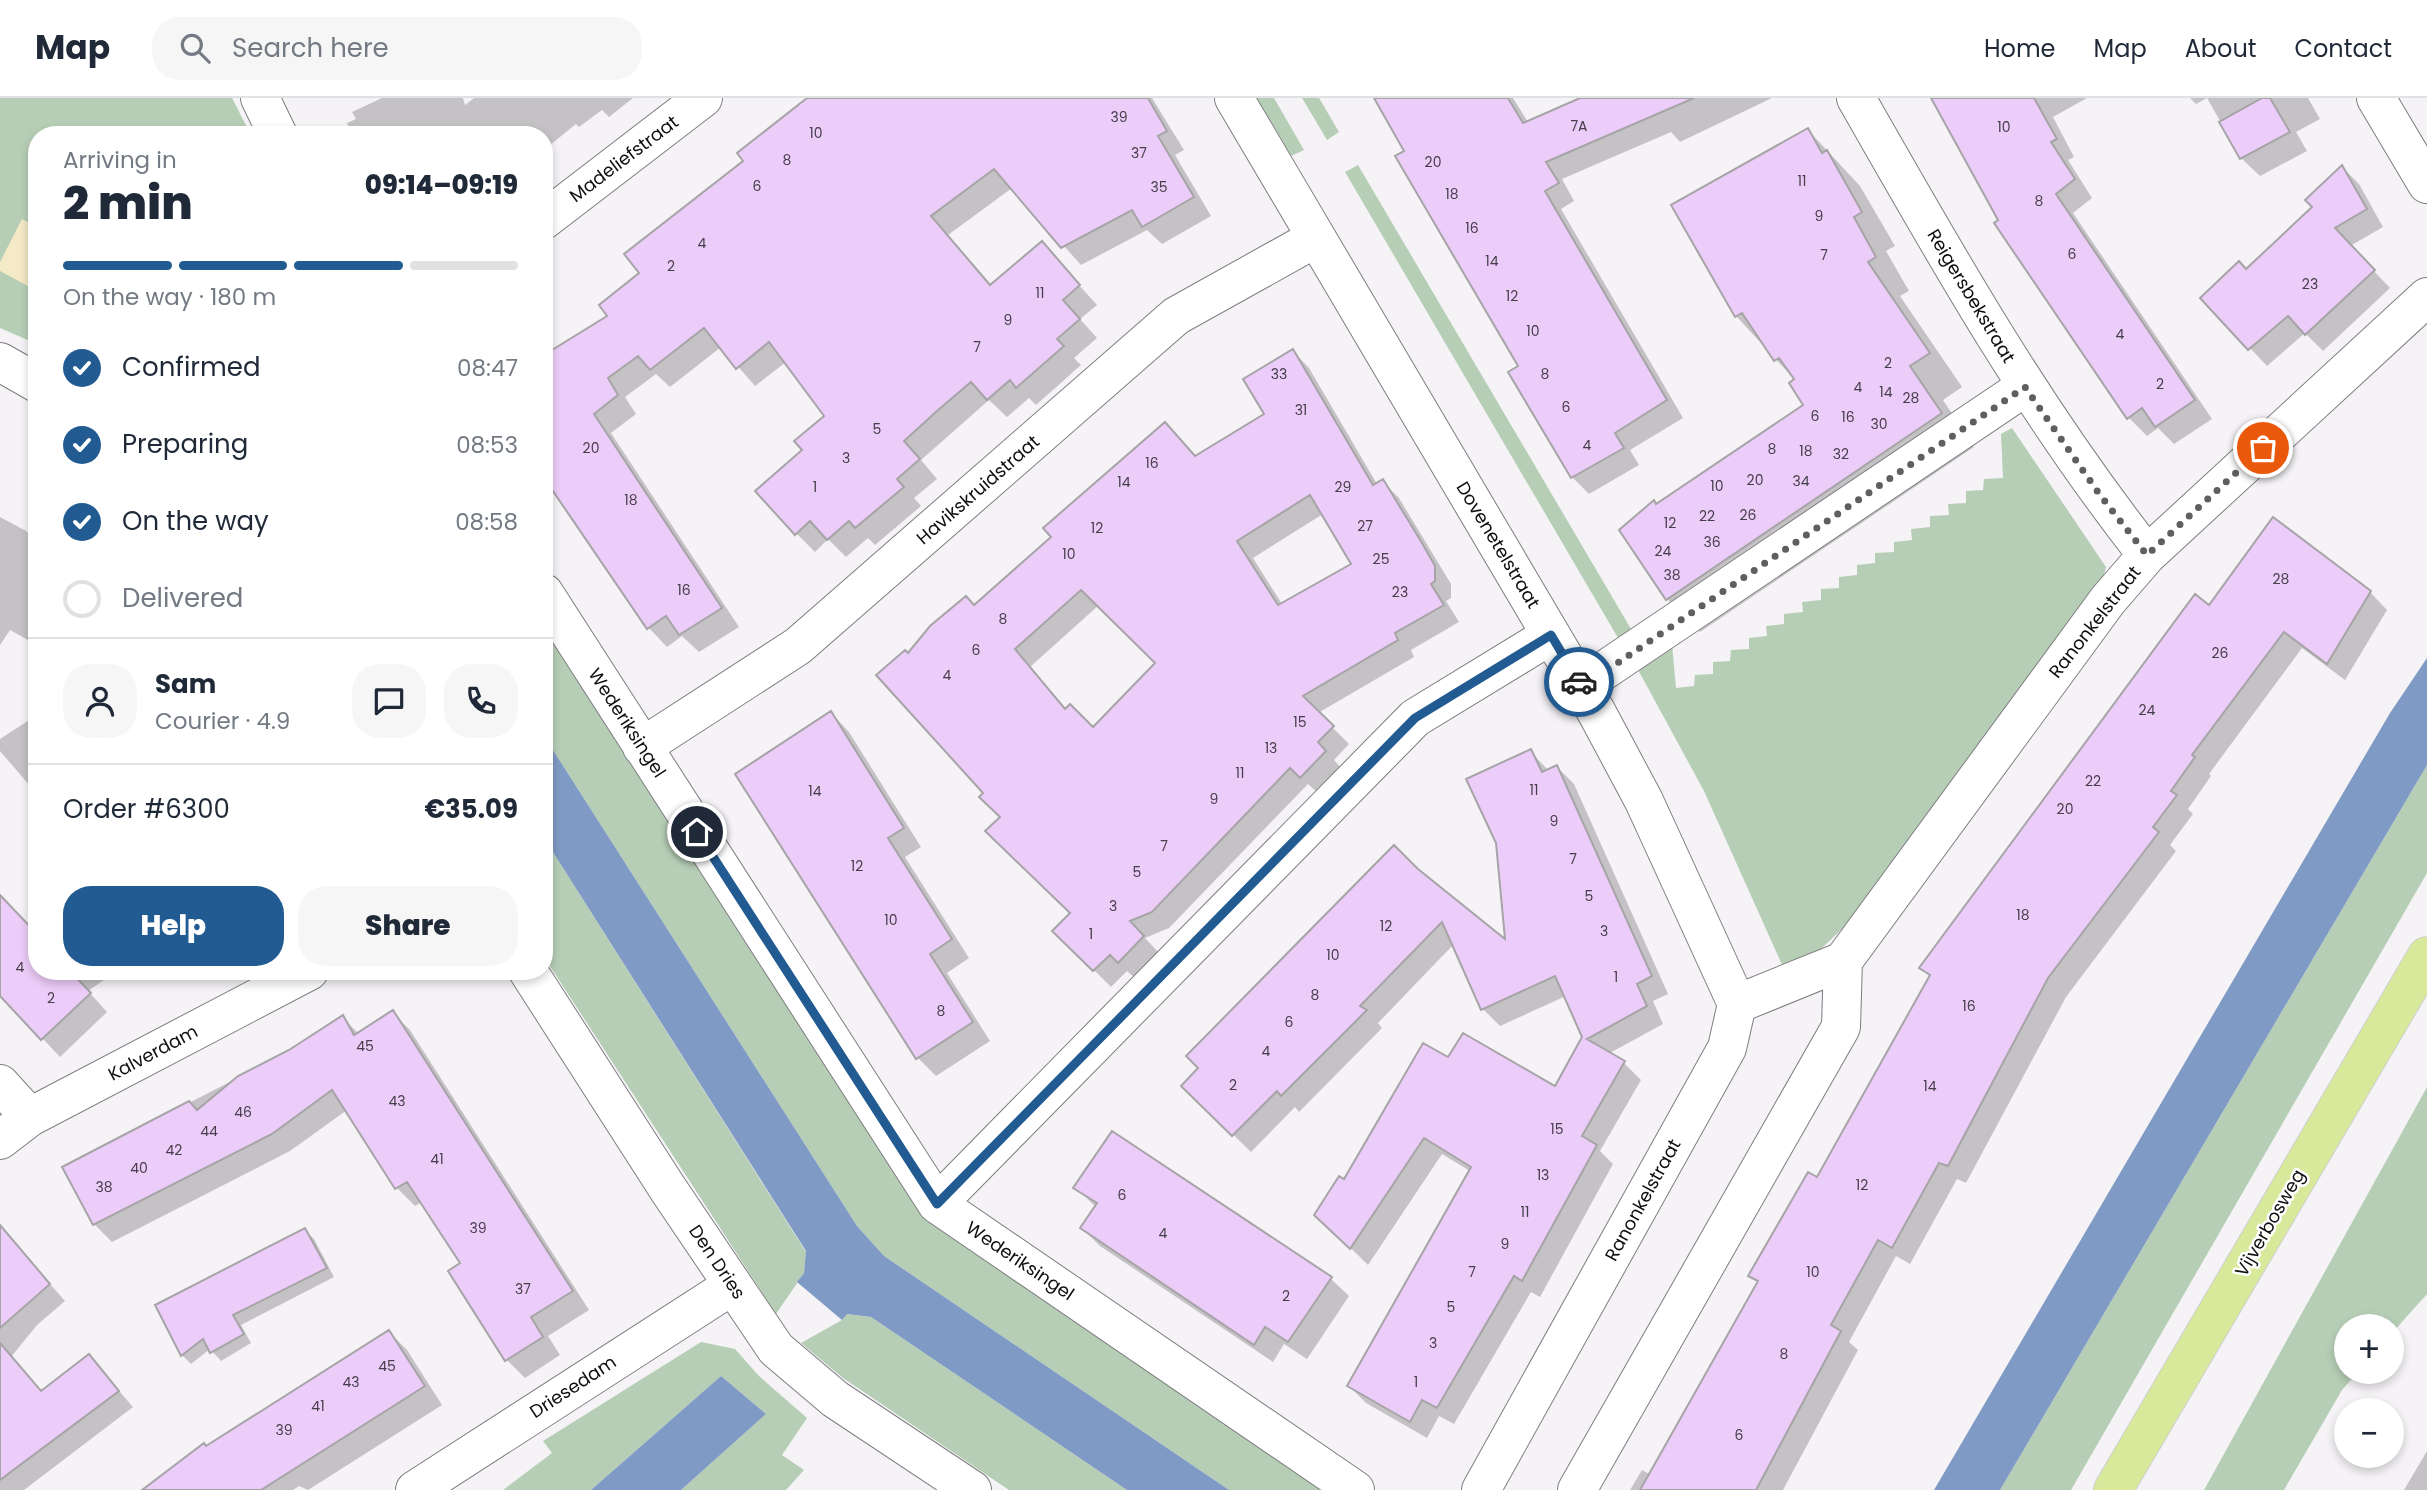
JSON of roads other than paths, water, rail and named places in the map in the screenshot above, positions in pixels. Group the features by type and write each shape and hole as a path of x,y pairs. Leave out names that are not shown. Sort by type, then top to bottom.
{"main road":[{"name":"Vijverbosweg","path":"2113,1490 2427,956"}],"street":[{"path":"260,98 274,126"},
{"name":"Madeliefstraat","path":"553,213 703,98"},
{"name":"Dovenetelstraat","path":"1234,98 1581,687 1644,801 1737,1004"},
{"name":"Reigersbekstraat","path":"1856,98 2025,387 2100,495 2147,555"},
{"path":"2376,98 2427,184"},
{"name":"Havikskruidstraat","path":"642,747 797,646 1176,316 1316,237"},
{"name":"Ranonkelstraat","path":"1843,961 2108,600 2147,555 2427,297"},
{"path":"0,362 28,378"},
{"path":"1581,687 2025,387"},
{"name":"Wederiksingel","path":"553,607 937,1204 1355,1490"},
{"path":"937,1204 1415,718 1551,635"},
{"path":"1577,1490 1841,1027 1843,961 1737,1004"},
{"name":"Kalverdam","path":"0,1140 30,1117 292,980"},
{"name":"Den Dries","path":"534,980 668,1189 776,1349 835,1399 972,1490"},
{"name":"Ranonkelstraat","path":"1481,1490 1727,1048 1737,1004"},
{"path":"0,1084 30,1117"},
{"name":"Driesedam","path":"415,1490 733,1285"}],"water":[{"path":"2427,658 2427,765 2000,1490 1934,1490 2390,713"},
{"path":"553,750 857,1226 884,1256 1229,1490 1127,1490 871,1317 847,1314 842,1320 797,1282 804,1273 806,1251 553,852"},
{"path":"721,1376 766,1414 681,1490 591,1490"}]}
